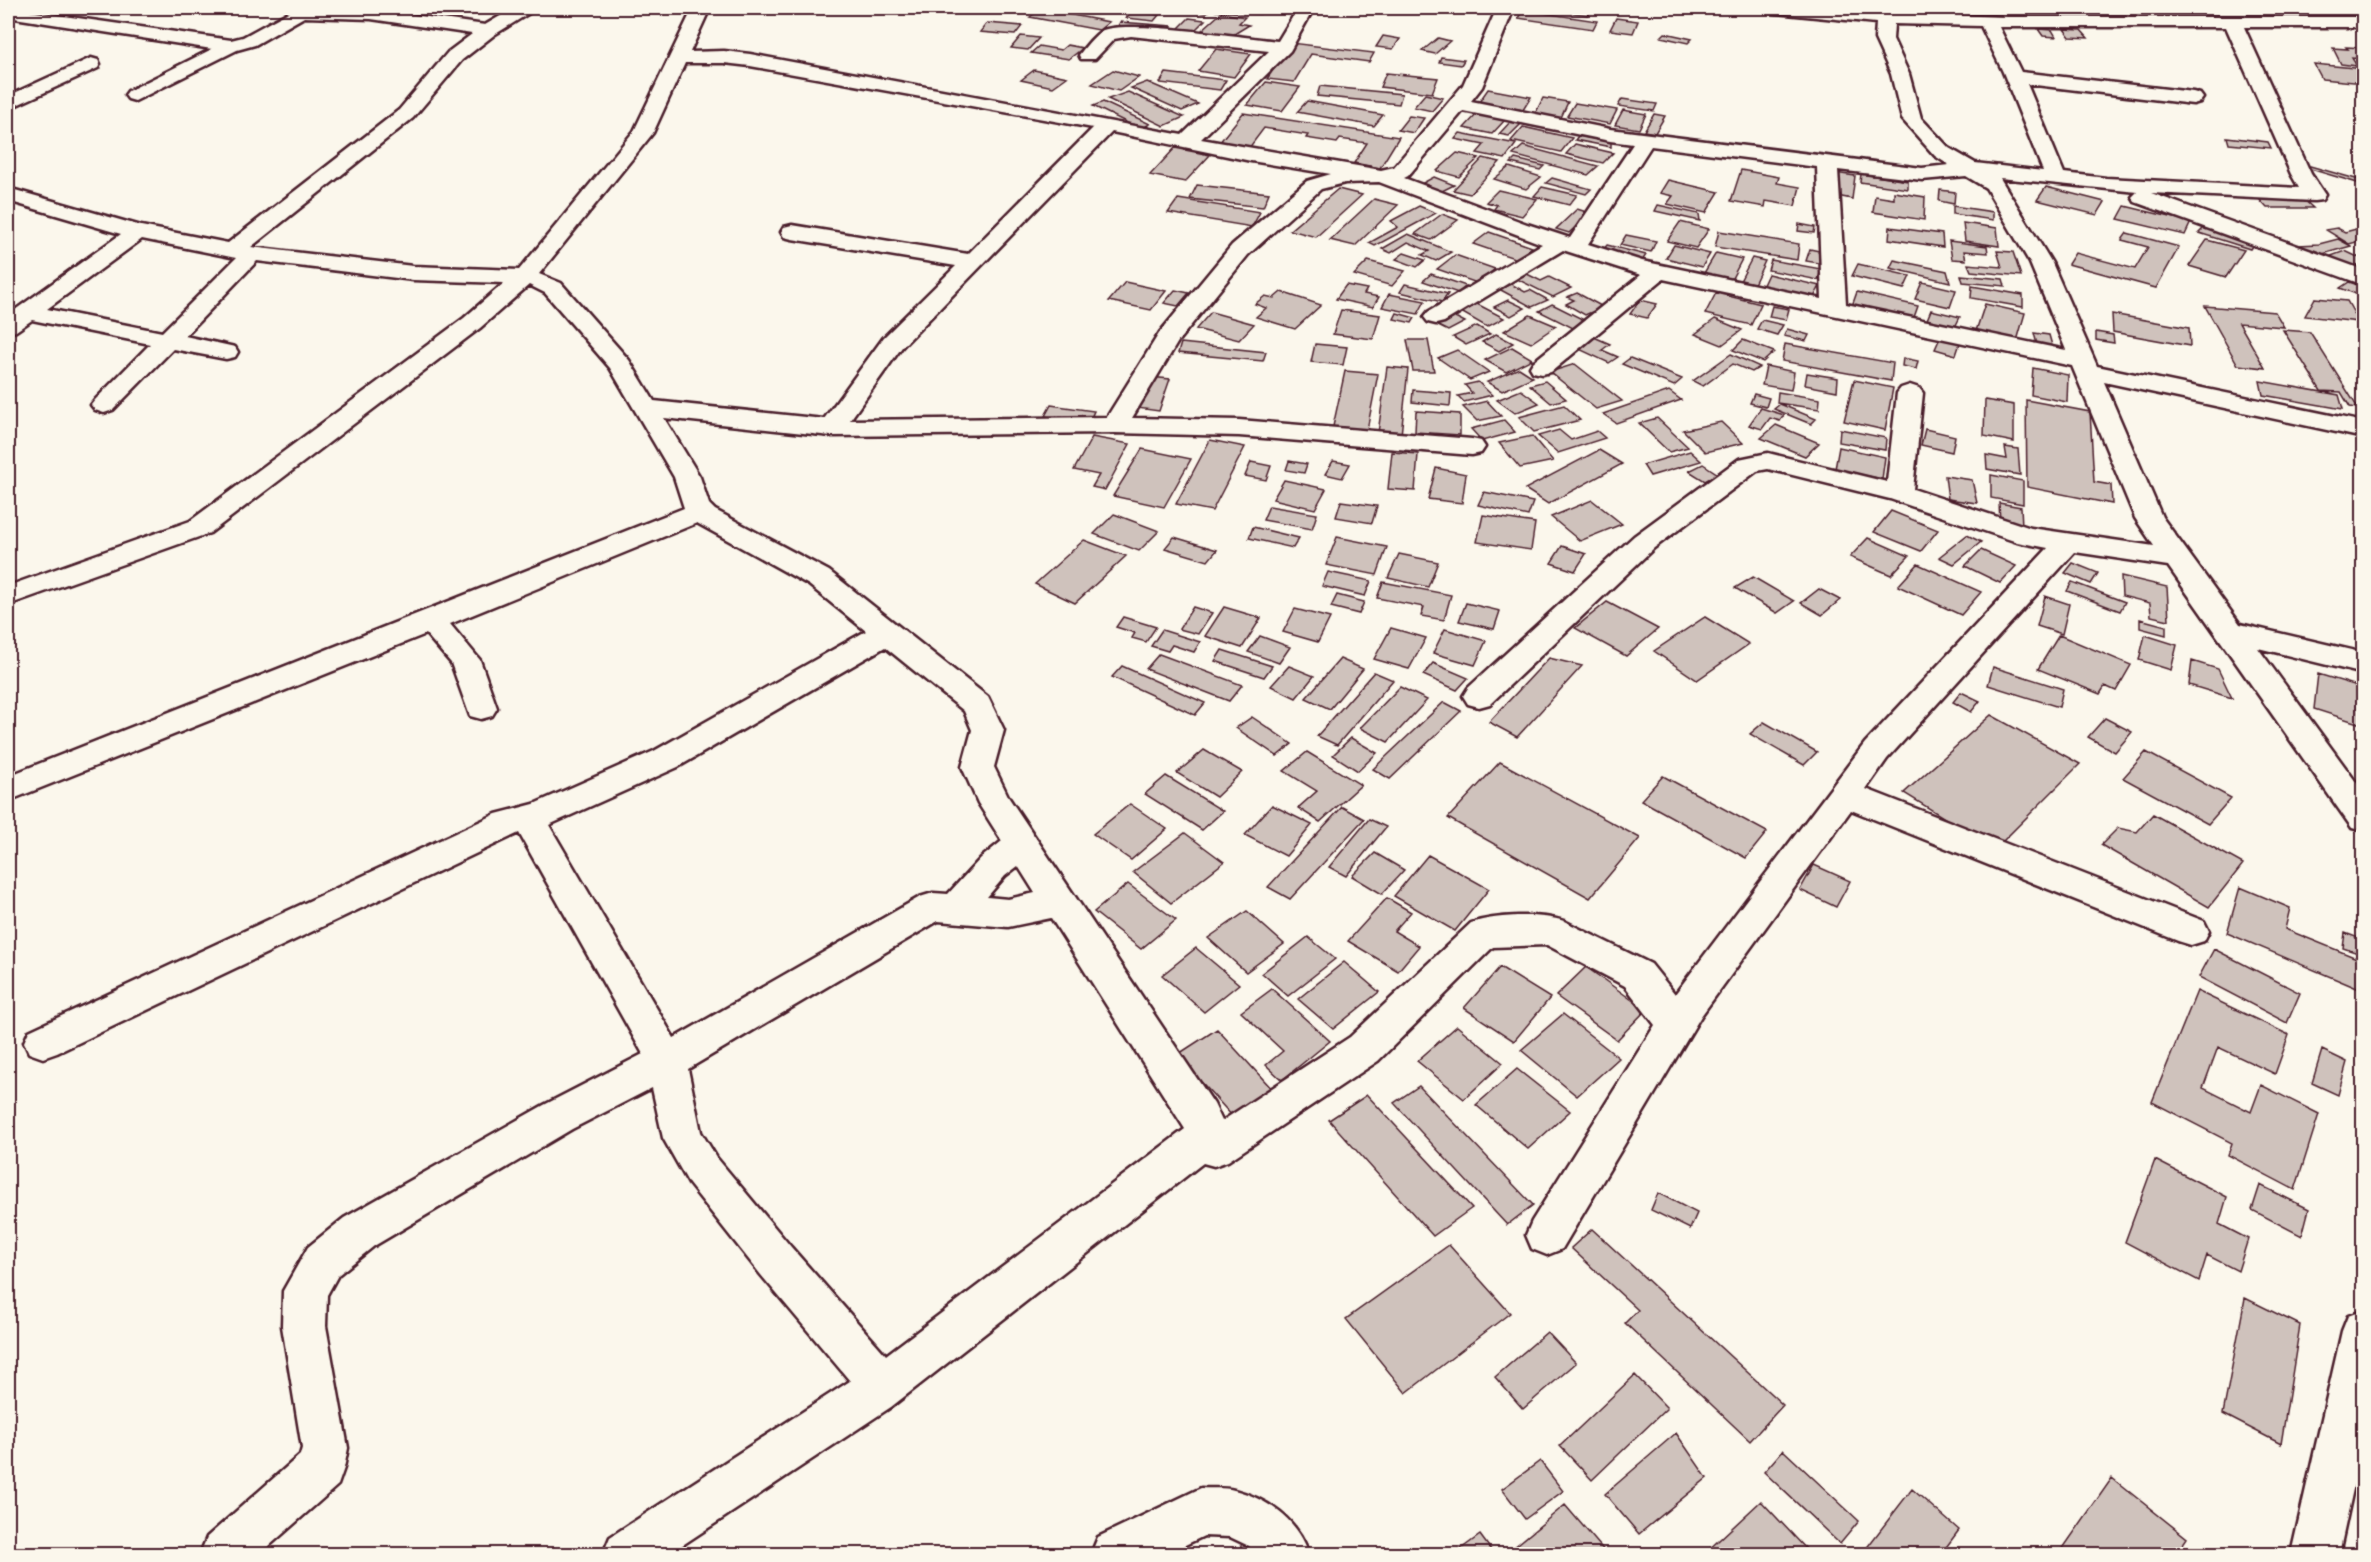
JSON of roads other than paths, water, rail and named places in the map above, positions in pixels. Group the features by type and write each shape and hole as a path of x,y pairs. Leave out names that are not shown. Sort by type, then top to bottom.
{"street":[{"path":"104,405 168,342 243,252 406,114 454,56 525,8"},
{"path":"8,596 200,527 472,323 525,277 643,133 701,8"},
{"path":"1187,141 1284,47 1306,8"},
{"path":"1115,425 1169,337 1240,250 1314,185 1344,177 1381,176 1401,172 1472,87 1505,8"},
{"path":"1776,8 1987,21 2364,22"},
{"path":"135,95 231,46 249,41 305,10 371,14 488,31"},
{"path":"8,12 231,46"},
{"path":"1886,13 1884,39 1900,74 1912,119 1942,152 1994,184 2040,262 2149,518 2364,819"},
{"path":"1987,21 2014,77 2056,178"},
{"path":"1458,104 1610,135 1922,174 1971,170 2106,184 2314,195 2301,174 2232,21"},
{"path":"1088,55 1108,35 1131,31 1284,47"},
{"path":"679,58 724,57 750,60 1187,141 1251,155 1381,176 1519,229 1659,271 1834,307 2364,430"},
{"path":"8,103 91,64"},
{"path":"2014,77 2193,98"},
{"path":"831,428 893,342 1107,126"},
{"path":"1436,317 1568,245 1646,140"},
{"path":"1827,163 1834,307"},
{"path":"2106,184 2364,278"},
{"path":"8,194 138,232 243,252 413,273 525,277 554,288 620,365 687,477 696,506 705,516 819,578 976,705 988,730 978,767 995,803 1200,1116 1206,1132 1197,1144 883,1385 627,1554"},
{"path":"8,326 138,232"},
{"path":"792,232 974,262"},
{"path":"1542,367 1659,271"},
{"path":"28,312 226,352"},
{"path":"1899,493 1910,393"},
{"path":"646,408 831,428 1115,425 1239,428 1472,447"},
{"path":"1479,696 1644,542 1748,465 1768,461 1899,493 2027,536 2067,544 2177,558"},
{"path":"8,789 701,511"},
{"path":"1547,1235 1688,1005 1876,751 2067,544"},
{"path":"431,621 465,660 481,708"},
{"path":"2228,631 2364,664"},
{"path":"43,1042 508,823 542,815 666,759 887,632"},
{"path":"1845,794 2191,931"},
{"path":"528,819 667,1060 675,1108 683,1138 703,1170 776,1261 883,1385"},
{"path":"956,909 993,867 1022,844"},
{"path":"224,1554 321,1468 325,1448 304,1326 305,1292 323,1262 369,1226 558,1117 667,1060 933,907 1008,913 1060,902"},
{"path":"1197,1144 1215,1148 1364,1049 1484,933 1551,931 1638,975 1676,1024"},
{"path":"2314,1554 2364,1331"},
{"path":"1115,1554 1201,1512 1233,1513 1266,1530 1285,1554"}]}
